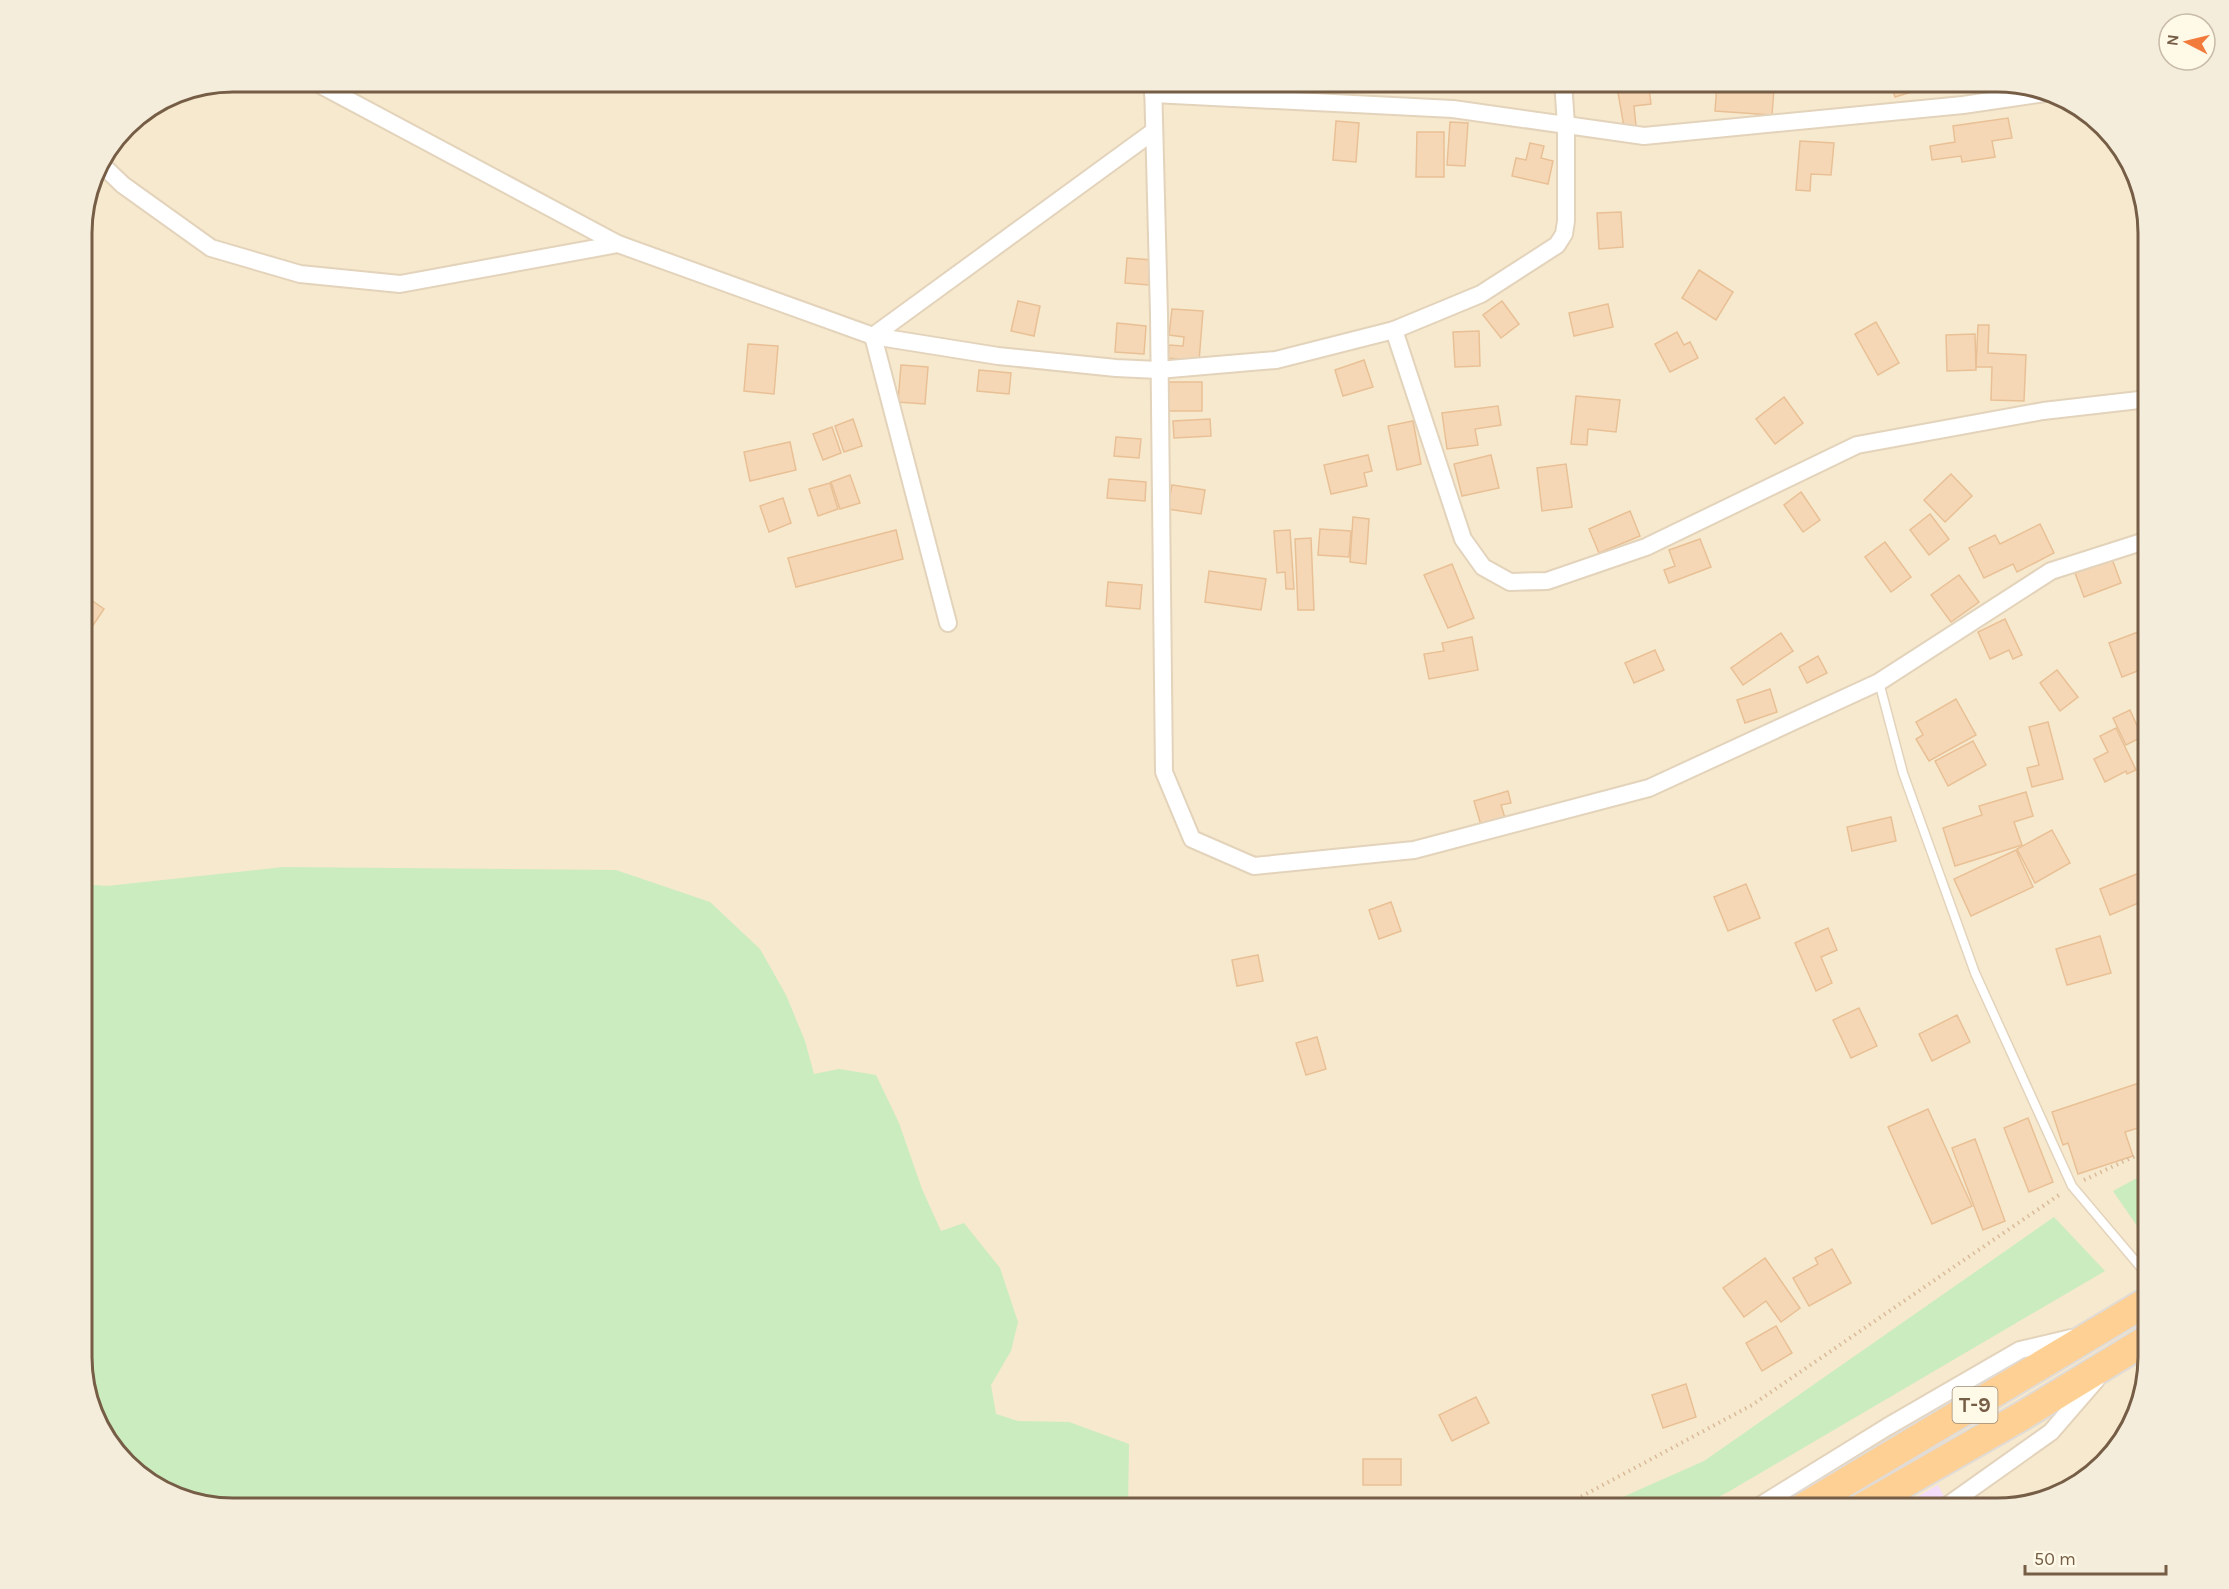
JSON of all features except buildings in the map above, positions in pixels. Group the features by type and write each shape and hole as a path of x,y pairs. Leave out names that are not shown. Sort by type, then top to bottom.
{"highway":[{"name":"T-9","path":"1819,1498 2138,1306"},
{"name":"T-9","path":"1878,1498 2022,1416 2138,1345"}],"street":[{"path":"334,92 618,244 873,336 998,356 1158,370 1276,360 1394,330 1481,294 1557,245 1564,234 1566,221 1564,92"},
{"path":"1153,92 1164,772 1192,839 1254,866 1414,850 1649,788 1879,682 2051,571 2138,543"},
{"path":"1221,92 1454,109 1644,136 1963,105 2029,95"},
{"path":"873,336 1154,131"},
{"path":"106,169 123,185 211,248 300,274 400,284 618,244"},
{"path":"1394,330 1463,539 1483,567 1510,582 1547,581 1646,547 1857,445 2043,411 2138,400"},
{"path":"873,336 948,623"},
{"path":"1772,1498 1887,1427 2020,1350 2098,1331"},
{"path":"1958,1498 2051,1432 2111,1361"}],"lane":[{"path":"1879,682 1903,773 1975,973 2072,1186 2138,1264"}],"path":[{"path":"1579,1498 1752,1405 2072,1186 2138,1155"}],"shaded area":[{"path":"223,92 2006,92 2042,99 2075,115 2096,133 2114,154 2123,170 2135,205 2138,232 2138,1357 2130,1402 2114,1435 2090,1463 2059,1483 2033,1493 1997,1498 232,1498 196,1493 162,1479 133,1456 115,1435 96,1393 92,1366 92,223 96,196 102,178 126,139 154,115 178,102 205,94"},
{"path":"1938,1485 1945,1498 1915,1498"}],"green space":[{"path":"283,867 616,870 710,902 760,949 786,995 805,1041 814,1074 839,1069 876,1075 899,1123 922,1189 941,1231 964,1223 1000,1268 1018,1322 1011,1351 991,1385 996,1414 1018,1421 1069,1422 1129,1444 1128,1498 232,1498 196,1493 162,1479 133,1456 115,1435 96,1393 92,1366 92,885 107,886"},
{"path":"2138,1177 2138,1227 2113,1191"},
{"path":"2054,1217 2105,1271 1716,1498 1621,1498 1704,1461"}]}
